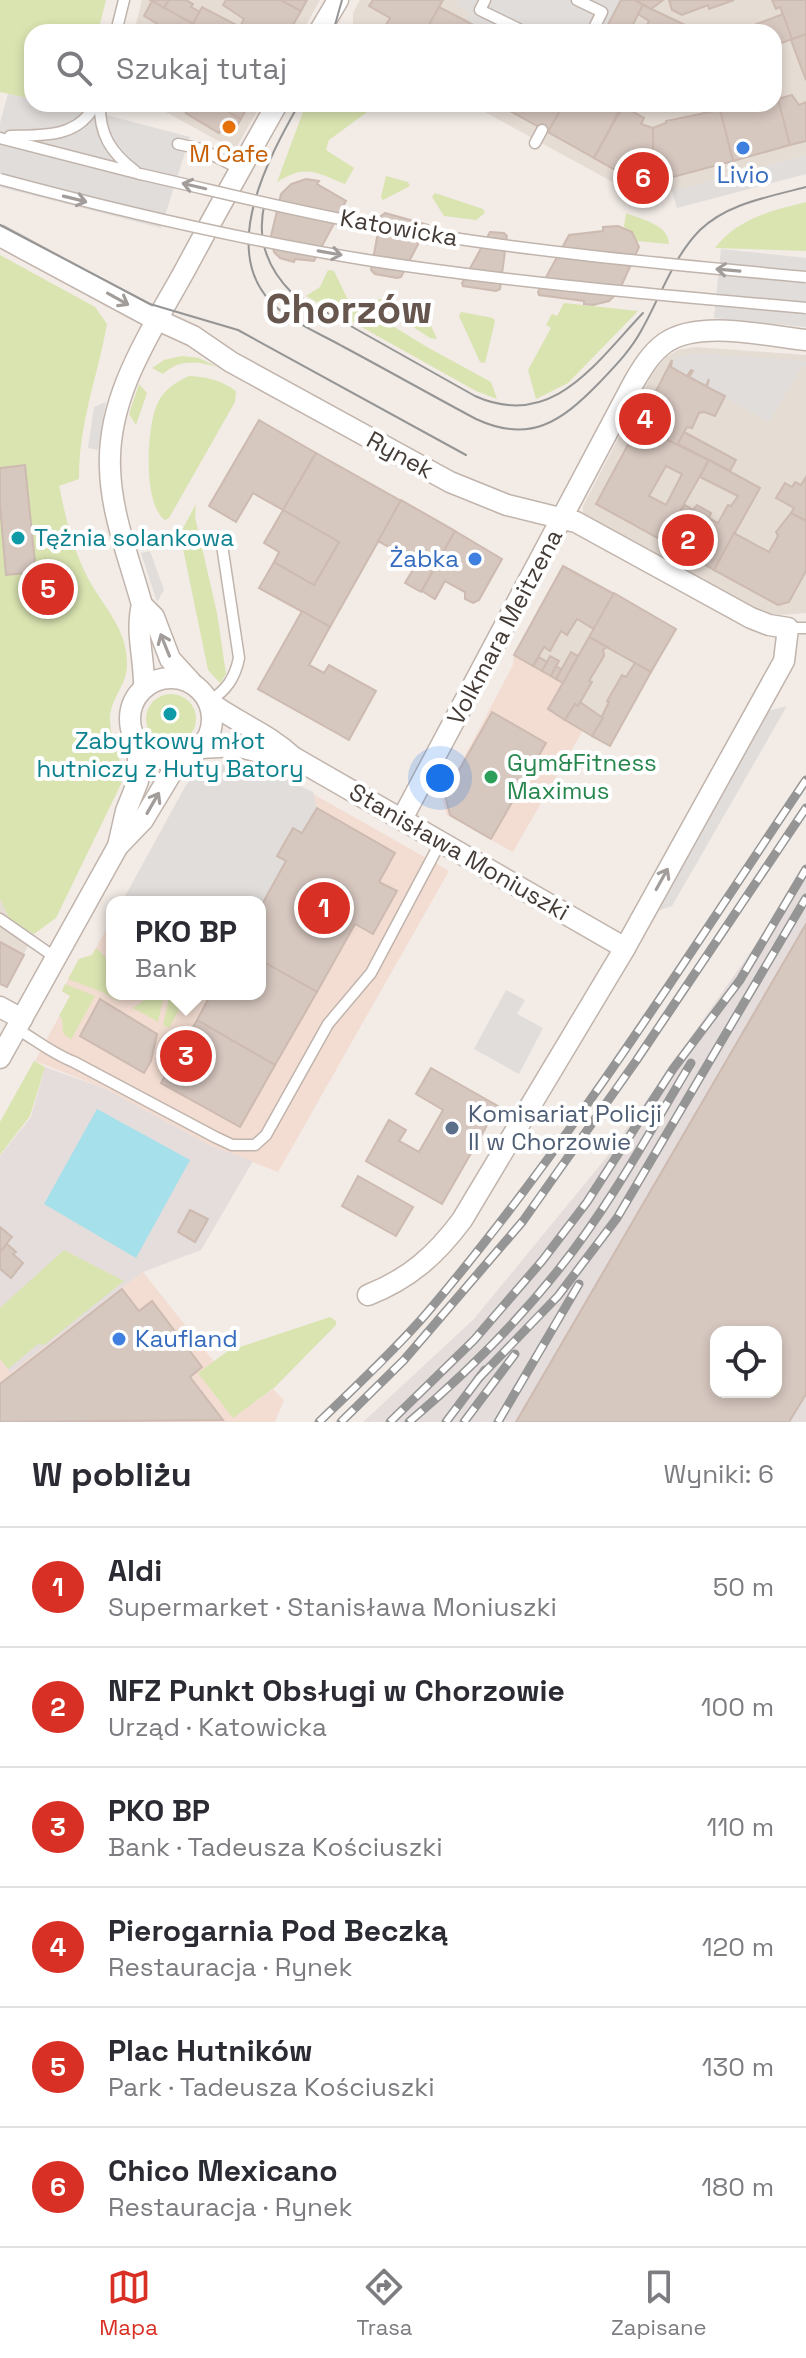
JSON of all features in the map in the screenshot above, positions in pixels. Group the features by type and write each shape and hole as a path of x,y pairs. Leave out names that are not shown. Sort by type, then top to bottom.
{"street":[{"path":"324,24 338,0"},
{"path":"0,1058 118,846 143,820 166,780 206,740 212,721 205,694 170,659 154,617 142,605 113,492 110,454 112,428 122,394 157,320 272,112"},
{"path":"0,236 157,320"},
{"name":"Rynek","path":"157,320 193,336 231,362 454,484 507,505 562,519"},
{"path":"368,1295 404,1278 444,1245 462,1220 625,948 784,661 797,628 757,621 585,526 562,519 641,371 665,342 703,331 806,340"},
{"name":"Volkmara Meitzena","path":"402,819 562,519"},
{"path":"142,605 137,622 144,688"},
{"path":"118,846 126,811 138,781 138,745 129,717 136,697 154,682 171,678 191,682"},
{"path":"208,701 273,739 293,757"},
{"path":"138,745 156,758 166,760 237,746 293,757"},
{"name":"Stanisława Moniuszki","path":"293,757 625,948"},
{"path":"0,1007 19,1024"}],"lane":[{"path":"118,24 124,0"},
{"path":"485,0 480,10 509,24"},
{"path":"577,0 602,12 596,24"},
{"path":"0,137 66,131 92,112"},
{"path":"98,112 107,144 118,159 140,174"},
{"path":"535,143 542,130"},
{"name":"Katowicka","path":"0,137 140,174 348,220 448,238 806,277"},
{"path":"178,144 201,149 240,169"},
{"name":"Katowicka","path":"0,179 128,212 371,261 498,278 806,308"},
{"path":"208,701 225,689 236,674 239,658 222,545"},
{"path":"19,1024 59,1056 215,1137 232,1145 255,1145 266,1135 328,1024 371,973 440,843"},
{"path":"0,919 56,958"}],"shaded area":[{"path":"142,0 320,0 306,24 136,24"},
{"path":"360,0 806,0 806,155 644,199 485,112 782,112 782,24 353,24 353,13"},
{"path":"459,0 621,0 608,24 471,24 466,21 470,12 456,5"},
{"path":"8,94 24,97 24,112 95,112 190,137 161,228 0,187 0,123"},
{"path":"166,112 256,112 235,150"},
{"path":"806,155 806,174 677,208 672,191"},
{"path":"721,249 806,258 806,327 714,318"},
{"path":"696,347 806,355 806,613 781,615 753,611 583,515 583,506 653,372 666,357 678,350"},
{"path":"695,353 806,361 806,368 802,366 769,422 707,387 710,380 706,386 689,377 692,370 687,376 671,367 675,358"},
{"path":"106,402 98,450 88,448 94,407"},
{"path":"150,551 164,590 157,602 141,553"},
{"path":"563,565 676,629 610,746 548,709 562,683 514,655"},
{"path":"514,655 563,683 548,709 583,730 513,852 447,815 442,799 513,665"},
{"path":"787,706 672,906 649,914 764,712"},
{"path":"235,762 285,778 449,871 278,1172 211,1146 106,1089 35,1061 70,996 62,991 79,959 92,955 106,930 106,1000 266,1000 266,896 125,896 185,787 193,776 208,768"},
{"path":"235,762 262,769 313,792 317,808 302,833 278,856 286,861 266,897 125,896 185,787 193,776 208,768"},
{"path":"806,873 806,1422 363,1422 474,1319 606,1158"},
{"path":"0,899 10,920 34,934 7,987 0,984"},
{"path":"506,990 525,1000 517,1014 543,1028 519,1074 474,1049"},
{"path":"45,1067 106,1089 211,1146 253,1161 201,1250 143,1272 10,1373 0,1357 0,1156 31,1117"},
{"name":"Kaufland","path":"143,1272 249,1406 273,1389 284,1400 275,1422 0,1422 0,1357 11,1372"}],"green space":[{"path":"0,0 106,0 100,24 24,24 24,97 0,92"},
{"path":"303,112 367,112 329,140 326,150 354,168 345,184 311,172 295,173 277,182"},
{"path":"386,176 408,182 410,186 383,200"},
{"path":"435,193 483,209 485,213 476,220 444,216 432,197"},
{"path":"806,202 806,251 715,248 734,229 745,223"},
{"path":"626,213 659,227 668,237 669,244 637,241 632,232 624,227"},
{"path":"0,255 95,307 107,324 85,419 79,479 59,486 79,558 89,581 118,627 127,667 110,719 121,767 121,784 56,918 34,934 10,920 0,899"},
{"path":"328,270 334,271 347,298 491,382 497,399 476,391 306,296 320,287"},
{"path":"377,300 422,306 437,339 430,338 378,304"},
{"path":"564,303 638,311 568,383 536,399 528,370 551,328 546,325 552,314 557,316"},
{"path":"461,312 495,321 485,363 480,362 459,316"},
{"path":"182,356 199,358 217,367 188,363 175,366 163,374 152,368 164,360"},
{"path":"189,376 214,380 230,387 236,391 235,402 169,518 165,520 158,512 150,484 152,421 164,394"},
{"path":"139,384 147,393 136,425 129,414"},
{"path":"196,504 195,517 217,613 226,674 220,683 208,670 180,534"},
{"path":"171,694 189,701 196,719 189,737 171,744 153,737 146,719 153,701"},
{"path":"96,948 106,960 106,994 68,979 79,959 92,955"},
{"path":"65,984 95,996 71,1040 63,1033 62,1018 59,1016 70,996 62,991"},
{"path":"144,1000 163,1000 158,1022 133,1008"},
{"path":"169,1000 184,1001 169,1028 163,1025"},
{"path":"34,1061 45,1067 30,1116 0,1155 0,1122"},
{"path":"64,1250 124,1281 44,1345 38,1344 8,1369 0,1359 0,1308"},
{"path":"330,1317 336,1325 275,1387 233,1418 198,1373 228,1351"}],"water":[{"path":"97,1109 190,1160 136,1258 44,1204"}],"building":[{"path":"150,0 169,0 164,8"},
{"path":"169,0 186,0 193,4 191,7 200,12 193,24 164,8"},
{"path":"226,0 281,0 301,11 294,24 242,24 244,19 223,5"},
{"path":"281,0 307,0 301,11"},
{"path":"373,0 443,0 430,24 387,24 390,18 369,6"},
{"path":"621,0 635,0 643,5 633,24 608,24"},
{"path":"635,0 663,0 651,9"},
{"path":"669,0 734,0 709,9 708,5 682,15 672,10"},
{"path":"772,0 806,0 806,34 792,39 780,7 776,9"},
{"path":"152,1 193,24 158,24 144,16"},
{"path":"643,5 683,24 648,24 649,21 638,14"},
{"path":"202,7 234,24 193,24"},
{"path":"439,7 471,24 429,24"},
{"path":"783,14 792,39 782,43 782,24 757,24"},
{"path":"806,34 806,80 791,40"},
{"path":"792,95 799,105 806,102 806,141 790,145 781,112 782,98"},
{"path":"185,112 228,112 241,119 236,127 224,124 219,133"},
{"path":"228,112 245,112 241,119"},
{"path":"512,112 559,112 548,132"},
{"path":"559,112 619,112 594,158 548,132"},
{"path":"620,112 634,112 644,118 641,124 653,128 653,180 648,185 642,185 594,158"},
{"path":"721,112 782,112 790,145 733,161"},
{"path":"721,112 733,161 654,182 653,128 666,121"},
{"path":"306,179 319,181 317,184 346,201 314,261 295,259 294,262 280,258 274,252 271,236 281,194 291,184"},
{"path":"385,213 428,225 401,277 397,278 375,274 371,270 381,216"},
{"path":"618,226 632,232 639,247 619,291 609,301 593,305 539,295 569,235"},
{"path":"490,232 507,236 500,289 463,286 462,283"},
{"path":"672,360 671,367 687,376 693,371 689,377 706,386 709,379 707,387 725,396 715,416 699,413 692,428 687,427 677,445 638,426"},
{"path":"259,420 316,453 283,510 253,493 236,522 209,506"},
{"path":"638,426 709,460 663,541 596,504","holes":["666,466 682,474 666,505 649,496"]},
{"path":"684,432 736,460 730,471 678,444"},
{"path":"316,453 401,501 330,627 259,588 274,562 314,585 339,542 283,510"},
{"path":"709,460 760,488 714,570 663,541 685,505 693,510 697,505 711,513 709,518 718,523 728,505 731,506 738,496 700,477"},
{"name":"Tężnia solankowa","path":"25,465 36,572 6,575 0,468"},
{"path":"806,477 806,521 791,513 794,508 776,498 785,483 792,487 795,482 801,485"},
{"path":"401,500 455,531 421,592 405,583 417,563 403,555 398,559 391,555 391,548 378,541"},
{"path":"283,510 339,542 314,585 274,562 279,552 264,543"},
{"path":"791,513 806,521 806,571 789,602 778,605 714,570 734,533 769,552 778,536 776,532"},
{"path":"455,531 502,559 479,600 473,603 465,599 465,592 445,581 435,599 422,591"},
{"path":"563,566 614,594 594,629 577,619 567,635 561,631 550,651 544,647 533,666 514,655"},
{"path":"614,593 676,629 651,672 589,637"},
{"path":"302,611 330,627 309,665 324,673 329,665 376,691 349,740 258,689"},
{"path":"589,637 607,647 589,681 592,682 578,706 575,704 565,720 548,709"},
{"path":"571,652 578,656 563,683 556,679"},
{"path":"550,656 559,661 551,676 542,671"},
{"path":"539,657 547,662 542,671 533,666"},
{"path":"635,663 651,672 610,746 592,736 622,675 626,677"},
{"path":"556,666 561,669 556,679 551,676"},
{"path":"580,702 603,718 592,736 565,720 575,704 578,706"},
{"name":"Gym&Fitness Maximus","path":"492,712 546,743 491,839 450,815 445,795"},
{"path":"317,808 395,853 379,882 397,891 373,934 355,924 317,992 266,963 266,897 286,861 277,856 293,828 302,833"},
{"path":"806,924 806,1394 789,1422 516,1422"},
{"path":"0,942 24,955 7,987 0,984"},
{"path":"266,963 317,992 275,1065 197,1020 208,1000 266,1000"},
{"path":"100,999 157,1034 151,1061 144,1073 80,1036"},
{"path":"197,1020 275,1065 240,1127 161,1083"},
{"path":"431,1068 498,1106 442,1204 366,1161 389,1120 406,1130 399,1141 419,1152 443,1110 416,1094"},
{"path":"358,1176 413,1207 396,1236 342,1206"},
{"path":"190,1210 208,1219 195,1242 178,1232"},
{"path":"0,1227 12,1237 0,1252"},
{"path":"7,1244 23,1263 11,1278 0,1269 0,1252"},
{"name":"Kaufland","path":"122,1289 139,1311 152,1301 202,1367 190,1377 223,1420 0,1422 0,1384"}],"tram line":[{"path":"335,24 342,0"},
{"path":"295,112 263,175 249,229 249,255 256,279 270,301 295,321 476,419 513,429 529,429 558,418 599,383 637,338 682,253 700,230 736,207 806,187"},
{"path":"265,202 262,227 266,251 276,273 292,293 475,396 503,404 528,405 550,398 590,370 643,313"},
{"path":"0,225 150,304 238,330 466,455"}],"railway":[{"path":"319,1422 426,1314 528,1186 624,1052 806,780"},
{"path":"341,1422 404,1360 523,1221 636,1061 806,808"},
{"path":"390,1422 474,1340 542,1261 587,1202 673,1069 740,980 806,869"},
{"path":"478,1379 558,1296 617,1218 806,898"},
{"path":"409,1422 488,1349 525,1310 578,1245 691,1063"},
{"path":"498,1422 579,1284"},
{"path":"464,1422 515,1354"},
{"path":"446,1422 485,1370"}],"place":[{"name":"M Cafe","path":"229,127"},
{"name":"Livio","path":"743,148"},
{"name":"Chico Mexicano","path":"643,178"},
{"name":"Pierogarnia Pod Beczką","path":"645,419"},
{"name":"Tężnia solankowa","path":"18,538"},
{"name":"NFZ Punkt Obsługi w Chorzowie","path":"688,540"},
{"name":"Żabka","path":"475,559"},
{"name":"Plac Hutników","path":"48,589"},
{"name":"Zabytkowy młot hutniczy z Huty Batory","path":"170,714"},
{"name":"Gym&Fitness Maximus","path":"491,777"},
{"name":"Aldi","path":"324,908"},
{"name":"PKO BP","path":"186,1056"},
{"name":"Komisariat Policji II w Chorzowie","path":"452,1128"},
{"name":"Kaufland","path":"119,1339"}],"district":[{"name":"Chorzów","path":"349,309"}]}
